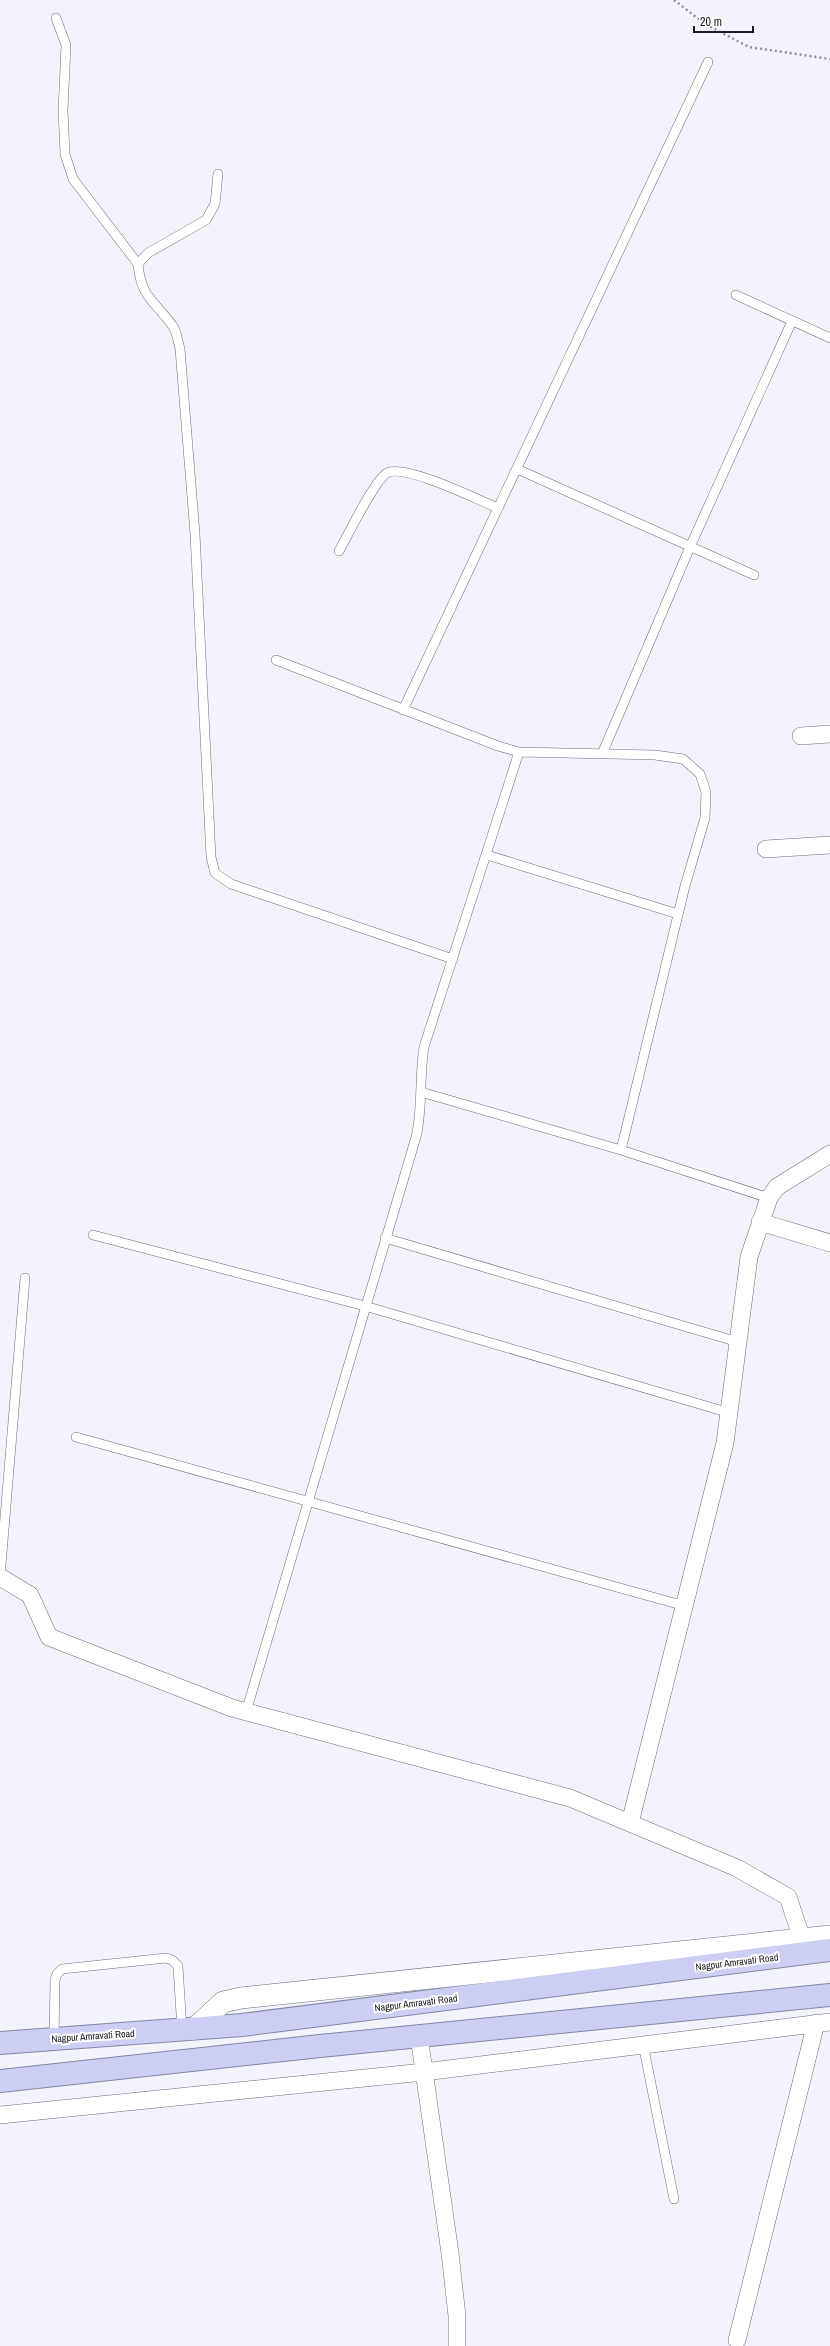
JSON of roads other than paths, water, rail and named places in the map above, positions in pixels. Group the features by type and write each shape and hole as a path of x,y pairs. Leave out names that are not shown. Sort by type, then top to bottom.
{"highway":[{"name":"Nagpur Amravati Road","path":"0,2043 257,2023 804,1946 830,1950"},
{"path":"0,2081 419,2036 830,1995"}],"street":[{"path":"801,736 830,734"},
{"path":"766,849 830,846"},
{"path":"630,1823 725,1443 749,1257 769,1198 777,1187 830,1154"},
{"path":"760,1222 830,1243"},
{"path":"0,1577 30,1595 49,1637 246,1712 570,1798 737,1868 788,1897 804,1946 830,1936"},
{"path":"0,2115 424,2072 823,2023 737,2340"},
{"path":"419,2036 450,2253 457,2316 457,2346"}],"lane":[{"path":"56,18 66,45 63,111 65,154 73,179 138,264 140,281 152,304 173,326 180,349 195,534 211,857 215,873 231,884 453,959"},
{"path":"404,710 708,62"},
{"path":"138,264 148,252 206,220 215,204 218,174"},
{"path":"736,295 830,338"},
{"path":"602,754 690,547 792,321"},
{"path":"517,469 754,575"},
{"path":"339,551 377,484 387,473 400,471 416,474 498,508"},
{"path":"276,660 498,746 519,752 655,755 683,759 700,774 706,792 705,818 678,914 621,1150"},
{"path":"246,1712 416,1137 420,1121 421,1064 424,1047 519,752"},
{"path":"487,855 678,914"},
{"path":"421,1092 621,1150 769,1198"},
{"path":"93,1235 365,1306 730,1413"},
{"path":"385,1238 738,1342"},
{"path":"0,1577 25,1278"},
{"path":"76,1437 308,1503 685,1606"},
{"path":"54,2039 55,1980 57,1974 62,1968 166,1958 172,1960 178,1966 188,2029"},
{"path":"643,2044 674,2199"}]}
